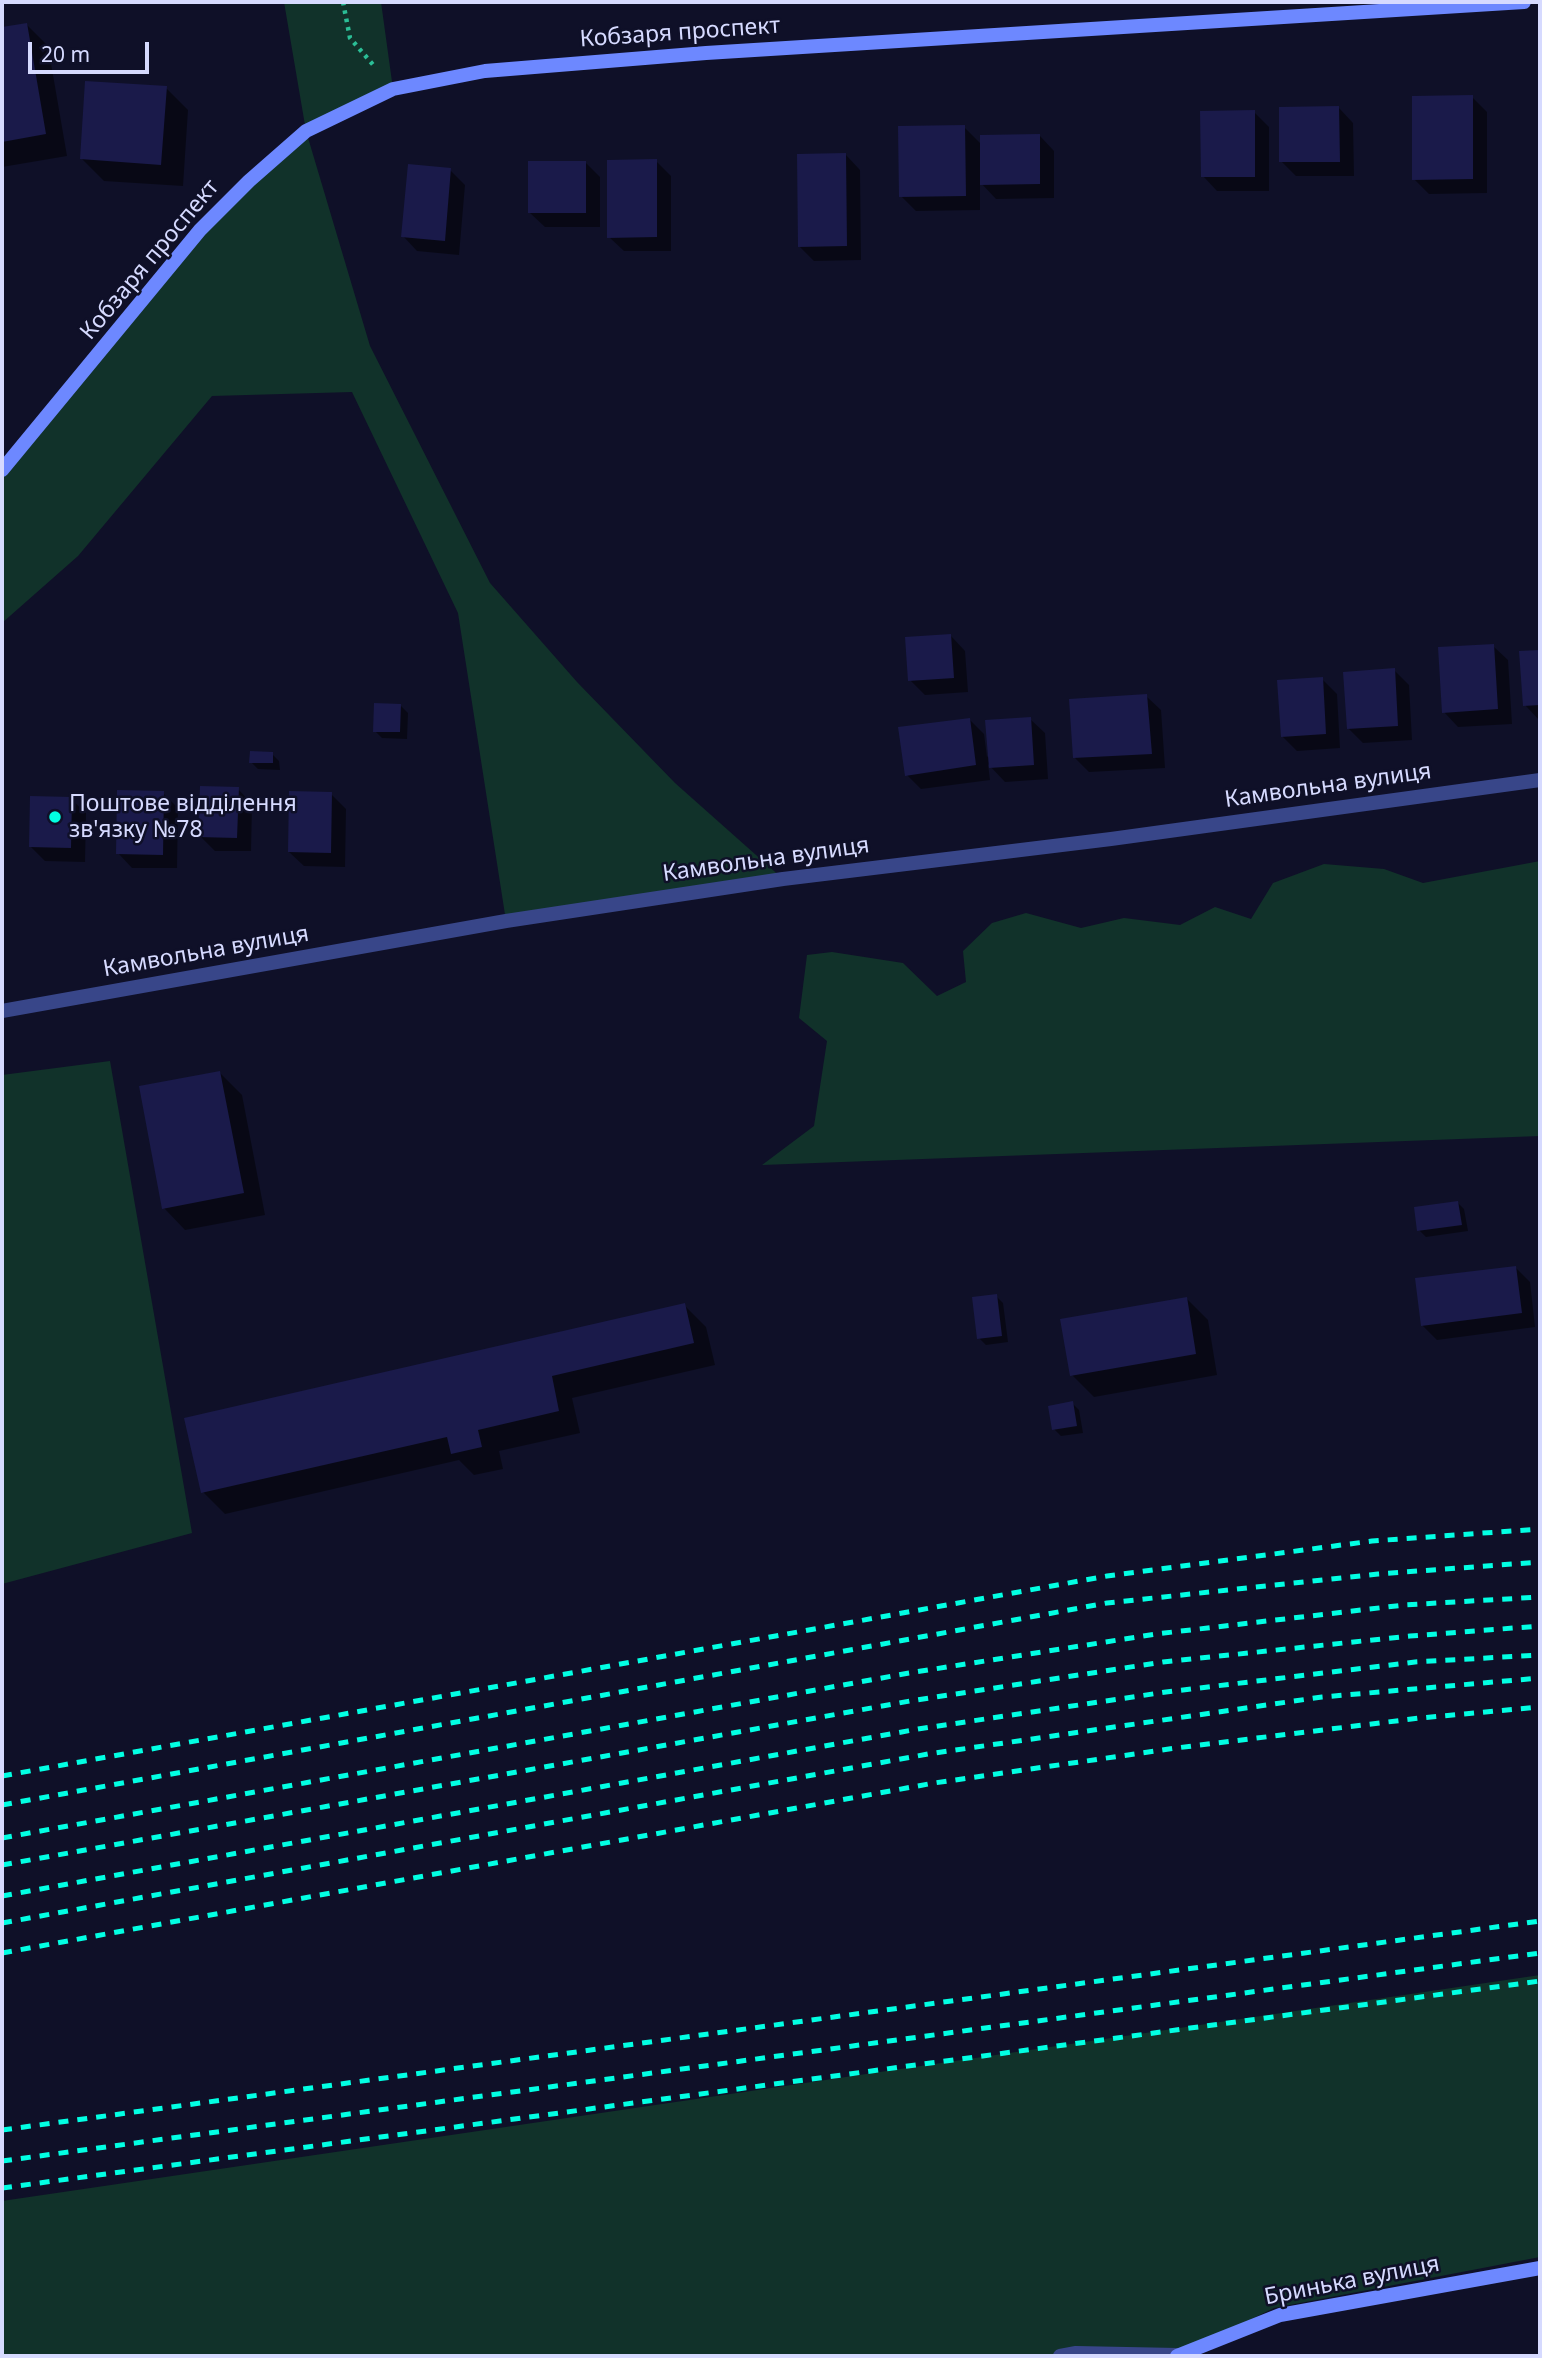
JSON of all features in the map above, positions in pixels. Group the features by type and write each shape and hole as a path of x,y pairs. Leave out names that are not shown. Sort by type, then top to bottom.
{"main road":[{"name":"Кобзаря проспект","path":"2,470 200,230 249,181 306,131 393,89 485,71 706,53 1524,2"},
{"name":"Бринька вулиця","path":"1178,2356 1280,2315 1540,2268"}],"street":[{"name":"Камвольна вулиця","path":"2,1012 506,921 783,880 1111,839 1540,780"},
{"path":"1060,2356 1076,2353 1178,2356"}],"path":[{"path":"343,2 350,38 393,89"}],"green space":[{"path":"284,2 381,2 393,89 306,131"},
{"path":"306,131 370,346 490,583 577,682 675,783 783,879 506,921 458,613 352,392 212,396 78,556 2,623 2,470 200,230"},
{"path":"1540,861 1540,1136 762,1165 814,1126 827,1041 799,1018 807,955 832,952 903,963 937,996 966,982 963,951 992,923 1026,913 1081,928 1124,918 1180,925 1215,907 1251,919 1273,883 1324,864 1384,869 1423,883"},
{"path":"110,1061 192,1533 2,1584 2,1075"},
{"path":"1540,1975 1540,2257 1274,2308 1178,2355 2,2356 2,2201"}],"building":[{"path":"27,23 46,134 2,142 2,27"},
{"path":"85,81 167,86 161,165 80,159"},
{"path":"1473,95 1473,179 1412,180 1412,96"},
{"path":"1339,106 1340,162 1279,162 1279,107"},
{"path":"1255,110 1255,177 1201,177 1200,111"},
{"path":"965,125 966,196 899,197 898,126"},
{"path":"1040,134 1040,184 980,185 980,135"},
{"path":"846,153 847,246 798,247 797,154"},
{"path":"657,159 657,237 607,238 607,160"},
{"path":"528,161 586,161 586,213 528,213"},
{"path":"408,164 451,168 445,241 401,237"},
{"path":"951,634 954,678 908,681 905,637"},
{"path":"1494,644 1498,709 1442,713 1438,647"},
{"path":"1540,650 1540,705 1523,706 1519,651"},
{"path":"1395,668 1398,726 1347,729 1343,672"},
{"path":"1323,677 1326,734 1281,737 1277,680"},
{"path":"1147,694 1152,754 1073,758 1069,699"},
{"path":"374,703 401,704 400,732 373,732"},
{"path":"1031,717 1034,765 989,768 985,720"},
{"path":"970,718 976,765 905,776 898,727"},
{"path":"250,751 273,752 273,763 249,763"},
{"path":"200,786 239,787 237,838 198,837"},
{"path":"117,790 164,791 163,855 116,854"},
{"path":"289,791 332,792 331,853 288,852"},
{"path":"30,796 72,797 71,848 29,847"},
{"path":"220,1071 244,1193 162,1209 139,1086"},
{"path":"1458,1201 1462,1225 1417,1231 1414,1207"},
{"path":"1516,1266 1522,1313 1421,1326 1415,1278"},
{"path":"997,1294 1002,1336 977,1339 972,1297"},
{"path":"1187,1297 1196,1354 1070,1376 1060,1319"},
{"path":"685,1303 694,1343 552,1376 559,1411 478,1430 482,1447 451,1454 447,1437 201,1493 184,1418"},
{"path":"1073,1401 1077,1426 1052,1430 1048,1406"}],"railway":[{"path":"2,1776 1107,1576 1372,1541 1540,1529"},
{"path":"2,1805 1107,1603 1378,1574 1540,1562"},
{"path":"2,1838 909,1673 1156,1634 1404,1605 1540,1597"},
{"path":"2,1865 910,1701 1163,1662 1410,1636 1540,1626"},
{"path":"2,1896 918,1729 1166,1692 1415,1662 1540,1655"},
{"path":"2,1923 928,1754 1322,1697 1540,1678"},
{"path":"2,1953 934,1783 1176,1748 1420,1718 1540,1707"},
{"path":"2,2130 1540,1921"},
{"path":"2,2161 1540,1953"},
{"path":"2,2188 1540,1981"}],"place":[{"name":"Поштове відділення зв'язку №78","path":"55,817"}]}
